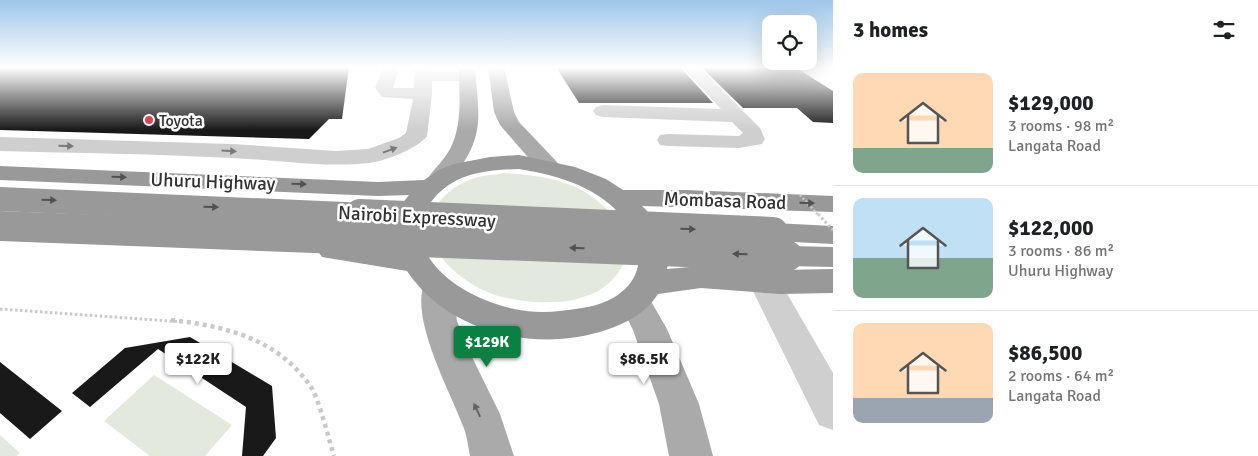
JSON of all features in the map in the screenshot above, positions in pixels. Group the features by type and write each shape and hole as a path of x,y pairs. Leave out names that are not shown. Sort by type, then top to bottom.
{"highway":[{"path":"426,275 406,239 406,218 433,182 464,168 490,163 519,162 548,166 587,179 618,198 639,218 650,239 654,261 641,292"},
{"name":"Uhuru Highway","path":"0,173 378,189 433,182"},
{"name":"Mombasa Road","path":"618,198 686,198 833,204"},
{"name":"Nairobi Expressway","path":"0,199 833,235"},
{"name":"Nairobi Expressway","path":"0,226 833,258"},
{"path":"0,236 337,250 426,275 472,309 515,323 543,325 562,326 604,318 641,292 701,277 764,282 833,281"}],"main road":[{"path":"433,182 461,150 466,136 469,117 468,88"},
{"path":"500,88 504,112 510,125 548,166"},
{"path":"426,275 448,346 485,428 492,456"},
{"path":"641,292 650,330 679,404 691,456"}],"street":[{"path":"384,88 388,93 400,88"},
{"path":"0,144 232,151 336,158 371,156 407,143 416,136 422,88"},
{"path":"668,140 739,142 754,139 752,132 711,88"},
{"path":"603,111 738,116"},
{"path":"132,148 146,178"},
{"path":"764,282 833,411"}],"path":[{"path":"800,195 833,230"},
{"path":"0,310 136,317 199,323 239,333 279,352 312,388 334,456"}],"shaded area":[{"path":"504,173 537,176 568,184 588,194 601,204 612,215 625,239 626,252 623,265 615,277 599,291 577,299 558,302 529,302 498,296 485,291 459,275 447,264 437,252 431,238 430,224 434,210 447,193 465,182 478,177"},
{"path":"154,375 232,425 205,456 150,456 104,421"},
{"path":"0,435 20,453 16,456 0,456"}],"building":[{"path":"0,88 346,88 342,119 329,119 309,139 0,130"},
{"path":"570,88 700,88 713,103 579,103"},
{"path":"723,88 829,88 833,91 833,123 813,122 797,108 743,108"},
{"path":"190,337 272,386 276,438 263,456 242,456 246,407 158,349 90,407 72,393 125,348"},
{"path":"0,362 62,411 30,439 0,413"}],"place":[{"name":"Toyota","path":"149,120"}]}
